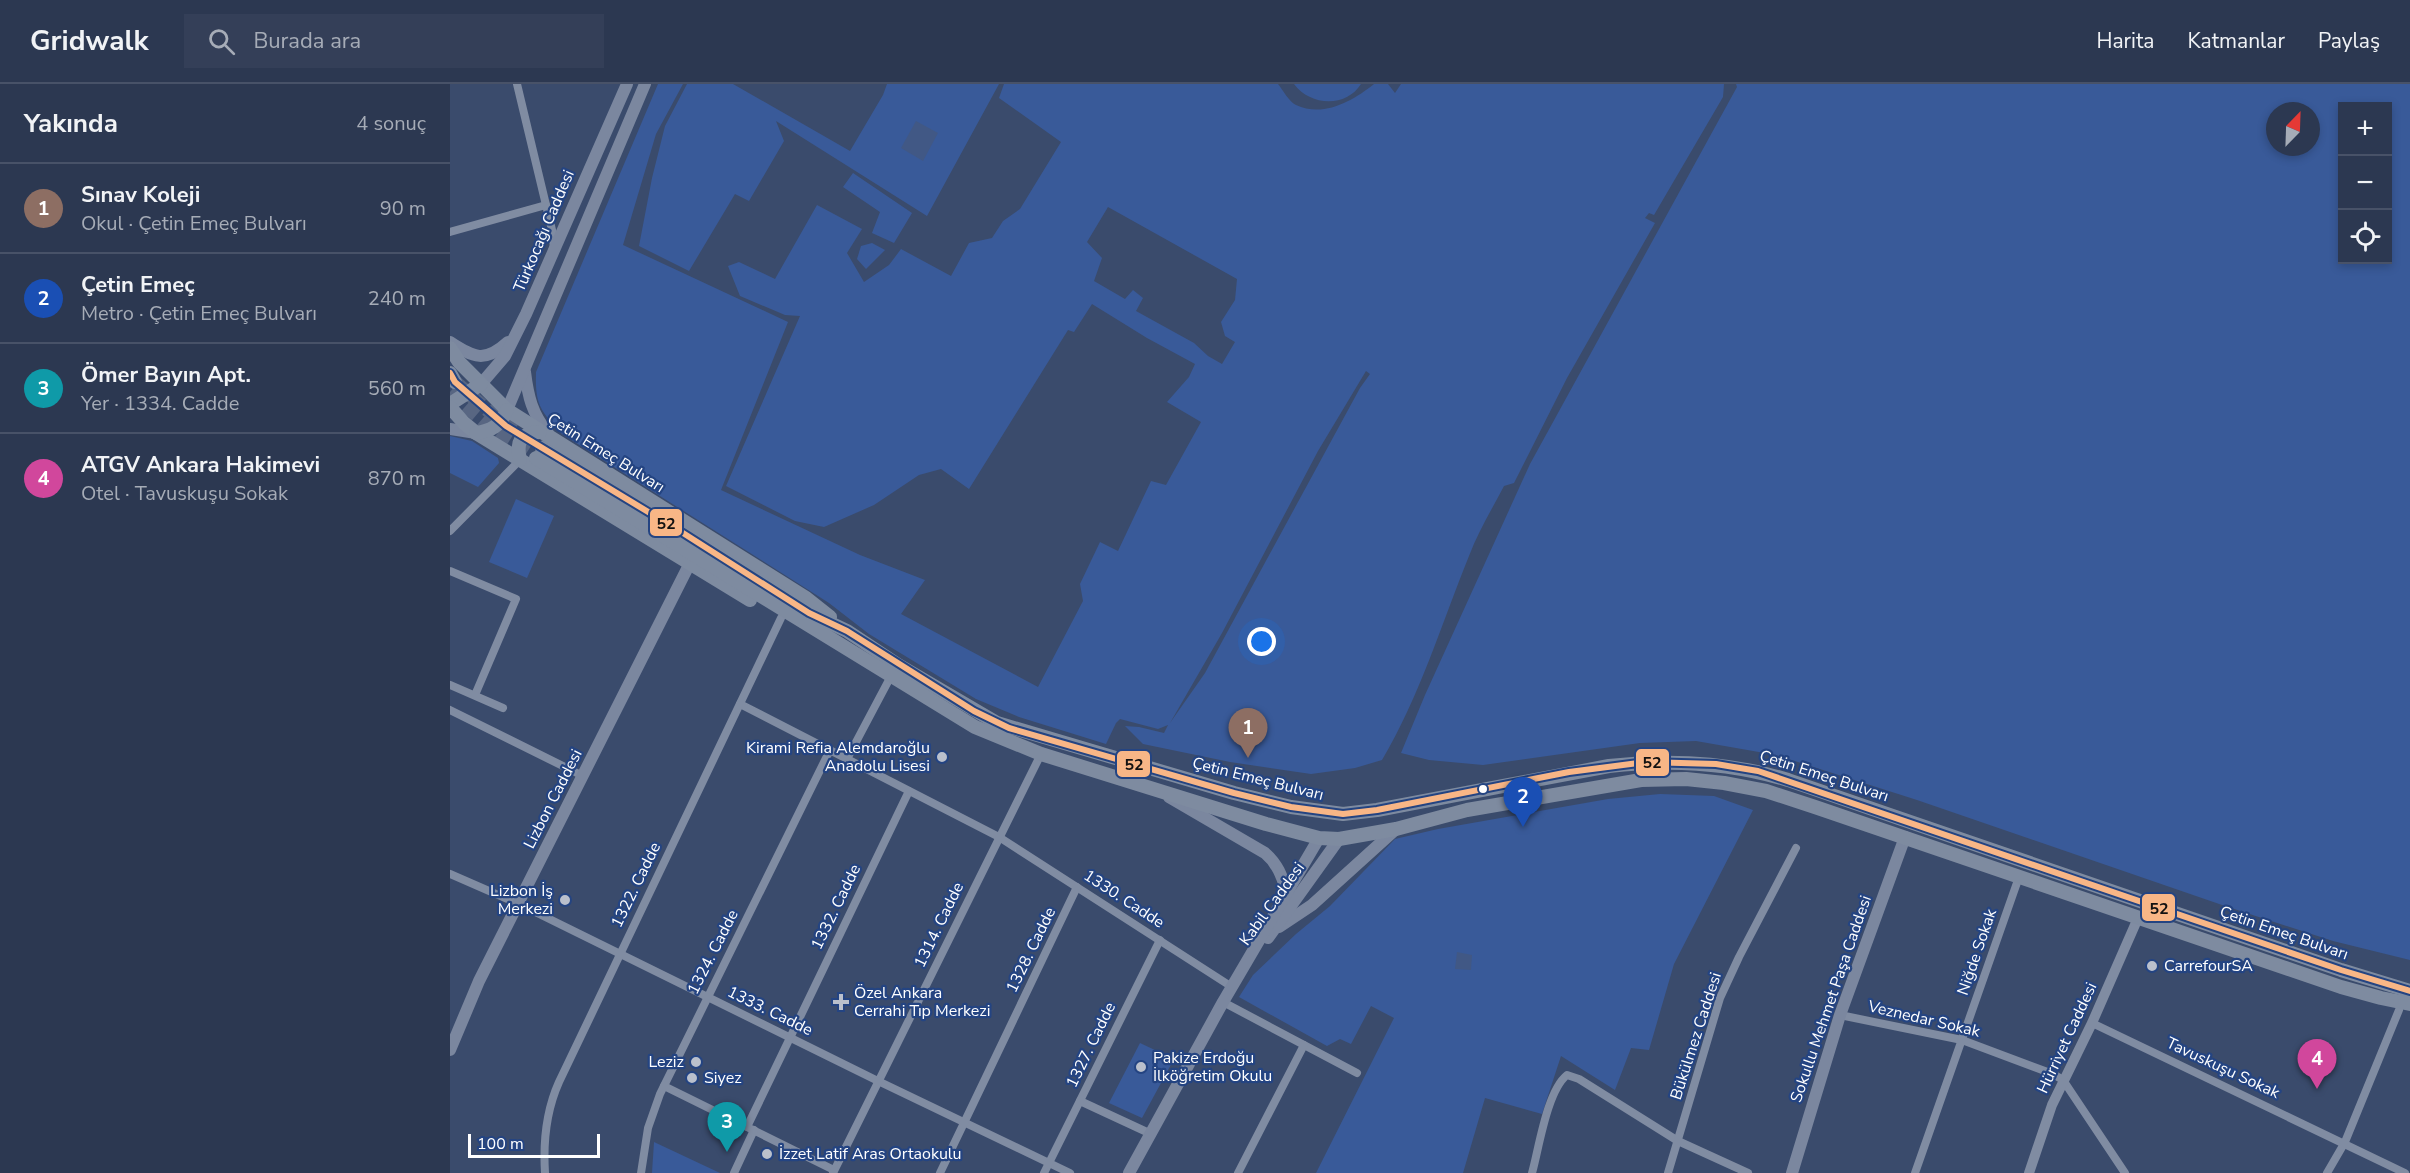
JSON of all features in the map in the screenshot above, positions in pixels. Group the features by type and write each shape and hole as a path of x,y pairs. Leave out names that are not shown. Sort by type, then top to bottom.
{"main road":[{"name":"Türkocağı Caddesi","path":"481,384 505,357 526,314 627,84"},
{"path":"450,429 476,433 490,431 498,425 507,410 645,84"},
{"path":"450,342 468,354 482,357 495,355 514,338"},
{"name":"Çetin Emeç Bulvarı","path":"450,348 459,362 507,410 540,432 544,449 683,532 809,613 891,676 975,727 1041,754 1266,824 1319,838 1339,839 1467,810 1578,789 1641,780 1686,779 1724,783 1766,791 2406,1008"},
{"path":"525,372 529,402 537,420 544,449"},
{"path":"450,406 481,384"},
{"name":"Çetin Emeç Bulvarı","path":"450,406 476,433 689,565 781,618 844,638 974,711 1010,728 1234,793 1322,812 1343,814 1377,810 1609,766 1646,762 1716,764 1758,771 2410,991"},
{"path":"520,460 518,443 520,438 525,434 540,432"},
{"name":"Lizbon Caddesi","path":"450,1050 479,981 689,565"},
{"path":"1152,788 1266,853 1273,859 1281,873 1287,892"},
{"path":"1319,838 1322,812"},
{"path":"1339,839 1343,814"},
{"path":"1905,837 1911,822"},
{"path":"1273,931 1312,905 1395,828"},
{"name":"Sokullu Mehmet Paşa Caddesi","path":"1792,1173 1840,1015 1905,837"},
{"name":"Kabil Caddesi","path":"1129,1173 1223,1002 1319,838"},
{"name":"Kabil Caddesi","path":"1232,987 1339,839"},
{"name":"Çetin Emeç Bulvarı","path":"2374,980 2410,985"}],"street":[{"path":"517,84 552,230 554,248"},
{"path":"450,232 546,206"},
{"path":"450,531 520,460"},
{"path":"450,571 516,599 475,695"},
{"name":"1322. Cadde","path":"545,1173 545,1131 554,1093 781,618"},
{"path":"847,759 891,676"},
{"path":"450,685 503,708"},
{"name":"1330. Cadde","path":"740,704 999,837 1232,987"},
{"path":"450,710 583,776"},
{"name":"1324. Cadde","path":"641,1173 648,1128 663,1086 831,750"},
{"name":"1314. Cadde","path":"833,1171 1041,754"},
{"name":"1332. Cadde","path":"734,1173 789,1037 909,791"},
{"name":"Bükülmez Caddesi","path":"1668,1173 1726,983 1796,848"},
{"name":"1333. Cadde","path":"450,874 519,904 1070,1173"},
{"name":"Niğde Sokak","path":"1916,1173 2019,877"},
{"name":"1328. Cadde","path":"940,1173 1077,887"},
{"name":"Hürriyet Caddesi","path":"2028,1173 2052,1105 2092,1023 2138,918"},
{"name":"1327. Cadde","path":"1044,1173 1160,940"},
{"path":"1223,1002 1357,1072"},
{"path":"2327,1173 2345,1142 2406,1008"},
{"name":"Veznedar Sokak","path":"1840,1015 1962,1040 2053,1074 2063,1080"},
{"name":"Tavuskuşu Sokak","path":"2092,1023 2345,1142 2405,1173"},
{"path":"1238,1173 1304,1045"},
{"path":"1532,1173 1552,1100 1561,1080 1567,1075 1579,1079 1678,1141 1748,1173"},
{"path":"2063,1080 2125,1173"},
{"path":"663,1086 833,1171"},
{"path":"1080,1101 1149,1133"}],"shaded area":[{"path":"658,84 683,84 656,134 623,245 788,322 721,490 860,555 925,580 901,614 1038,687 1083,601 1080,584 1100,542 1118,551 1151,481 1166,485 1201,422 1167,402 1189,377 1195,364 1092,304 1074,332 1068,330 969,489 941,469 919,475 874,505 824,527 795,521 726,486 800,316 785,315 740,296 728,266 739,262 775,279 817,205 862,229 847,253 864,282 889,265 901,249 951,276 969,243 992,238 1003,221 1020,209 1061,142 999,98 1004,84 1278,84 1296,105 1317,110 1347,102 1374,84 1388,84 1395,93 1401,84 1724,84 1723,97 1654,215 1649,213 1645,218 1655,223 1567,378 1514,483 1504,486 1481,529 1419,686 1396,736 1382,760 1355,768 1311,774 1230,762 1143,744 1125,726 1164,733 1168,725 1158,729 1120,719 1106,744 1019,717 976,699 869,634 829,603 562,434 540,406 536,372","holes":["1108,207 1237,279 1235,300 1221,322 1225,336 1235,342 1222,364 1208,356 1194,343 1136,311 1143,298 1133,290 1125,299 1094,281 1102,258 1087,242","1366,371 1370,374 1360,388 1205,673 1170,723 1222,633 1318,451"]},
{"path":"687,84 733,84 850,151 883,95 887,84 999,84 927,216 776,121 784,141 749,201 735,194 689,271 639,246 665,126"},
{"path":"1294,84 1361,84 1346,97 1328,101 1309,97"},
{"path":"1736,84 2410,84 2410,960 2333,941 1917,800 1776,755 1696,741 1640,743 1483,765 1429,760 1401,753 1530,464 1737,87"},
{"path":"916,121 938,133 923,161 901,148"},
{"path":"853,173 912,213 894,243 872,233 880,212 843,187"},
{"path":"872,243 885,250 866,269 857,259 861,246"},
{"path":"450,436 472,441 498,458 499,463 478,487 450,473"},
{"path":"516,499 554,516 527,578 489,562"},
{"path":"1660,794 1714,796 1753,810 1674,964 1649,1050 1631,1048 1615,1090 1561,1056 1542,1114 1485,1098 1463,1173 1316,1173 1394,1018 1371,1006 1351,1044 1340,1039 1327,1046 1239,997 1253,975 1296,934 1330,906 1395,839 1438,829 1608,799"},
{"path":"1457,952 1472,955 1471,970 1455,969"},
{"path":"1140,1043 1174,1059 1142,1118 1109,1103"},
{"path":"654,1142 720,1173 652,1173"}],"tunnel":[{"path":"455,382 506,426 542,448"},
{"path":"450,392 500,435 536,458"}],"transit line":[{"name":"52","path":"450,373 455,382 506,426 683,533 809,613 847,631 974,711 1009,728 1234,793 1291,807 1343,814 1377,810 1569,772 1646,762 1716,764 1758,771 2341,970 2410,991"}],"place":[{"name":"Kirami Refia Alemdaroğlu Anadolu Lisesi","path":"942,757"},
{"name":"Sınav Koleji","path":"1248,758"},
{"name":"Çetin Emeç","path":"1523,827"},
{"name":"Lizbon İş Merkezi","path":"565,900"},
{"name":"CarrefourSA","path":"2152,966"},
{"name":"Özel Ankara Cerrahi Tıp Merkezi","path":"841,1002"},
{"name":"Leziz","path":"696,1062"},
{"name":"Pakize Erdoğu İlköğretim Okulu","path":"1141,1067"},
{"name":"Siyez","path":"692,1078"},
{"name":"ATGV Ankara Hakimevi","path":"2317,1089"},
{"name":"Ömer Bayın Apt.","path":"727,1152"},
{"name":"İzzet Latif Aras Ortaokulu","path":"767,1154"}]}
